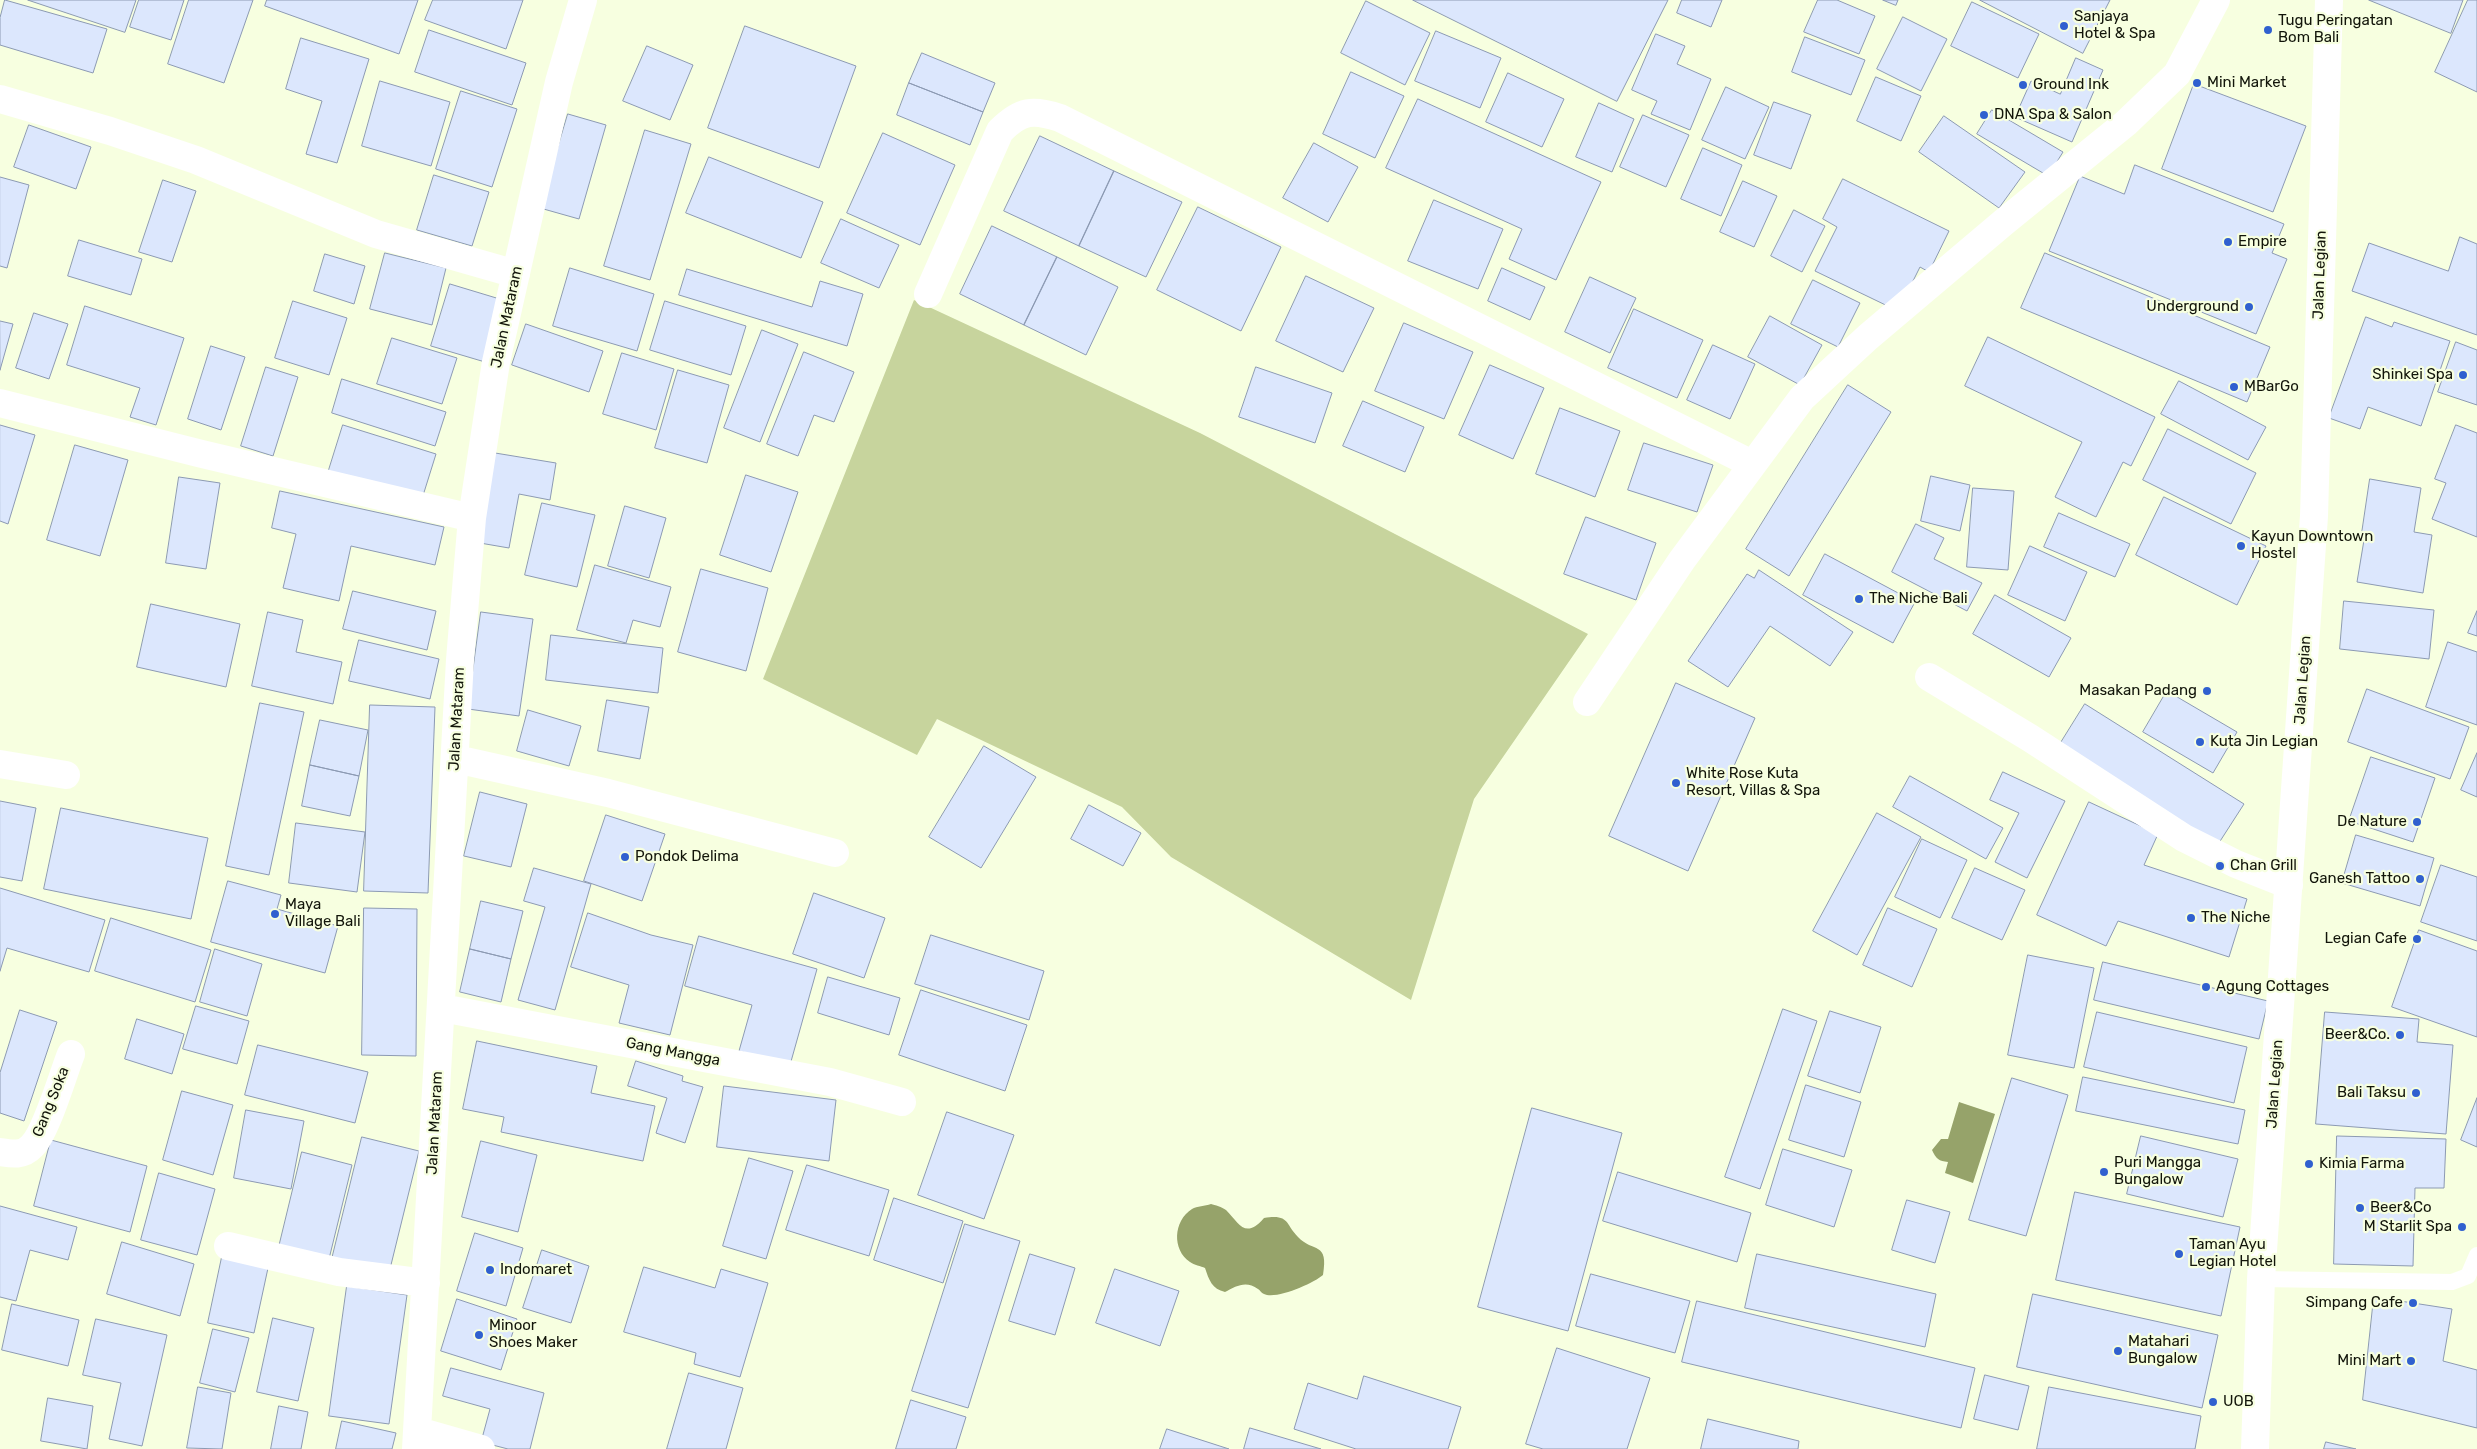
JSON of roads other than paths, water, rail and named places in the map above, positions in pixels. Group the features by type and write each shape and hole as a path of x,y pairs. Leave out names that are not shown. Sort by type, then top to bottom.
{"street":[{"name":"Jalan Mataram","path":"417,1440 460,660 472,518 495,372 516,274 560,82 583,0"},
{"path":"1587,702 1682,560 1802,398 1868,337 2004,222 2126,123 2177,74 2216,0"},
{"name":"Jalan Legian","path":"2255,1449 2261,1279 2314,516 2328,0"},
{"path":"0,99 110,131 196,160 376,234 516,274"},
{"path":"928,294 1000,131 1012,119 1025,113 1040,111 1060,118 1752,464"},
{"path":"0,403 202,454 472,518"},
{"path":"1929,677 2030,738 2184,838 2236,864 2289,885"},
{"path":"456,759 608,793 835,854"},
{"path":"0,764 66,775"},
{"name":"Gang Mangga","path":"442,1008 830,1082 902,1102"},
{"name":"Gang Soka","path":"0,1152 18,1155 32,1147 40,1134 71,1054"},
{"path":"228,1246 340,1272 426,1283"},
{"path":"417,1440 481,1449"}],"lane":[{"path":"2261,1279 2452,1282 2468,1276 2477,1255"}],"place":[{"name":"Sanjaya Hotel & Spa","path":"2064,26"},
{"name":"Tugu Peringatan Bom Bali","path":"2268,30"},
{"name":"Mini Market","path":"2197,83"},
{"name":"Ground Ink","path":"2023,85"},
{"name":"DNA Spa & Salon","path":"1984,115"},
{"name":"Empire","path":"2228,242"},
{"name":"Underground","path":"2249,307"},
{"name":"Shinkei Spa","path":"2463,375"},
{"name":"MBarGo","path":"2234,387"},
{"name":"Kayun Downtown Hostel","path":"2241,546"},
{"name":"The Niche Bali","path":"1859,599"},
{"name":"Masakan Padang","path":"2207,691"},
{"name":"Kuta Jin Legian","path":"2200,742"},
{"name":"White Rose Kuta Resort, Villas & Spa","path":"1676,783"},
{"name":"De Nature","path":"2417,822"},
{"name":"Pondok Delima","path":"625,857"},
{"name":"Chan Grill","path":"2220,866"},
{"name":"Ganesh Tattoo","path":"2420,879"},
{"name":"Maya Village Bali","path":"275,914"},
{"name":"The Niche","path":"2191,918"},
{"name":"Legian Cafe","path":"2417,939"},
{"name":"Agung Cottages","path":"2206,987"},
{"name":"Beer&Co.","path":"2400,1035"},
{"name":"Bali Taksu","path":"2416,1093"},
{"name":"Kimia Farma","path":"2309,1164"},
{"name":"Puri Mangga Bungalow","path":"2104,1172"},
{"name":"Beer&Co","path":"2360,1208"},
{"name":"M Starlit Spa","path":"2462,1227"},
{"name":"Taman Ayu Legian Hotel","path":"2179,1254"},
{"name":"Indomaret","path":"490,1270"},
{"name":"Simpang Cafe","path":"2413,1303"},
{"name":"Minoor Shoes Maker","path":"479,1335"},
{"name":"Matahari Bungalow","path":"2118,1351"},
{"name":"Mini Mart","path":"2411,1361"},
{"name":"UOB","path":"2213,1402"}]}
